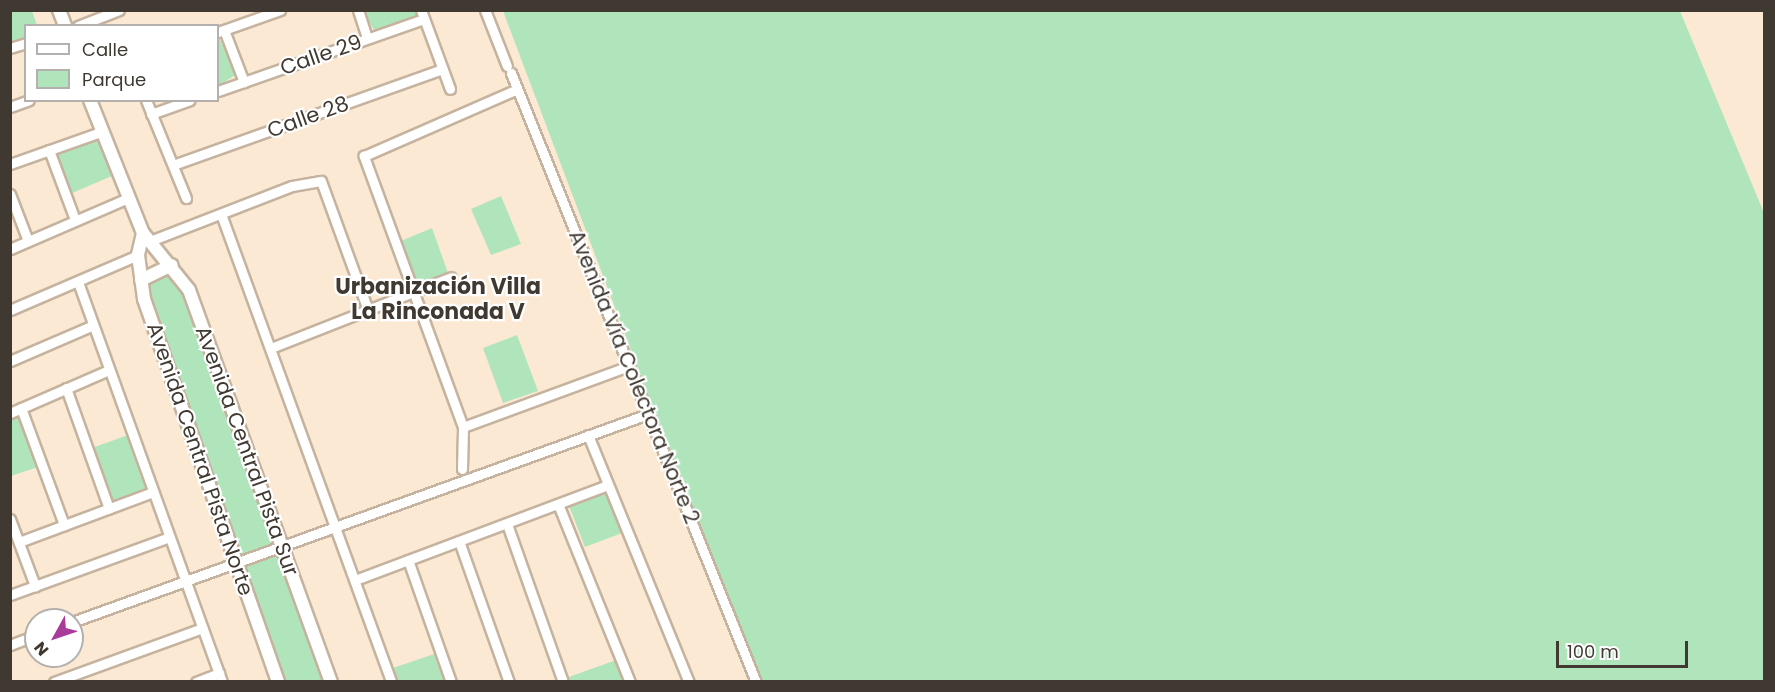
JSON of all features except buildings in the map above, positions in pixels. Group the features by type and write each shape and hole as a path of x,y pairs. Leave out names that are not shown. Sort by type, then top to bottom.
{"street":[{"path":"83,24 119,10"},
{"path":"244,82 221,31 280,10"},
{"path":"358,10 367,38"},
{"name":"Avenida Vía Colectora Norte 2","path":"485,10 756,681"},
{"path":"422,15 450,90"},
{"name":"Calle 29","path":"219,91 367,38 422,15"},
{"name":"Calle 28","path":"173,165 442,69"},
{"path":"462,469 463,428 364,156 517,89"},
{"name":"Avenida Central Pista Sur","path":"91,102 128,198 146,237 172,265 189,290 331,681"},
{"path":"147,102 186,198"},
{"path":"151,114 184,102"},
{"path":"10,164 101,132"},
{"path":"49,150 75,220"},
{"path":"146,237 221,214 292,186 321,181 368,310"},
{"path":"10,194 28,241"},
{"path":"10,249 128,198"},
{"path":"221,214 391,681"},
{"name":"Avenida Central Pista Norte","path":"146,237 138,255 141,280 278,681"},
{"path":"10,310 138,255"},
{"path":"141,280 172,265"},
{"path":"271,348 451,277"},
{"path":"78,282 220,677 196,681"},
{"path":"10,361 93,325"},
{"path":"463,428 628,366"},
{"path":"10,413 109,370"},
{"path":"66,388 109,508"},
{"path":"21,408 64,525"},
{"path":"84,618 336,530 648,414"},
{"path":"588,435 689,681"},
{"path":"355,579 608,485"},
{"path":"19,542 153,492"},
{"path":"558,504 630,681"},
{"path":"10,519 34,586"},
{"path":"507,524 563,681"},
{"path":"10,595 169,537"},
{"path":"459,541 509,681"},
{"path":"408,560 451,681"},
{"path":"54,681 202,628"}],"green space":[{"path":"11,10 32,11 37,24 24,24 24,37 11,43"},
{"path":"417,10 416,16 374,30 363,11"},
{"path":"503,11 1680,11 1764,213 1764,681 756,681"},
{"path":"219,38 237,74 219,85"},
{"path":"97,137 114,175 70,194 56,155"},
{"path":"501,196 521,244 491,255 471,209"},
{"path":"432,228 448,273 416,285 401,241"},
{"path":"170,272 180,281 275,542 246,557 238,554 146,300 150,279"},
{"path":"517,335 538,391 503,403 483,348"},
{"path":"18,415 38,467 11,476 10,419"},
{"path":"128,435 148,487 114,502 92,448"},
{"path":"605,493 622,533 585,547 569,506"},
{"path":"274,555 281,559 325,681 282,681 243,566"},
{"path":"434,654 444,681 398,681 393,668"},
{"path":"616,660 624,681 571,681 569,677"}],"district":[{"name":"Urbanización Villa La Rinconada V","path":"438,298"}]}
